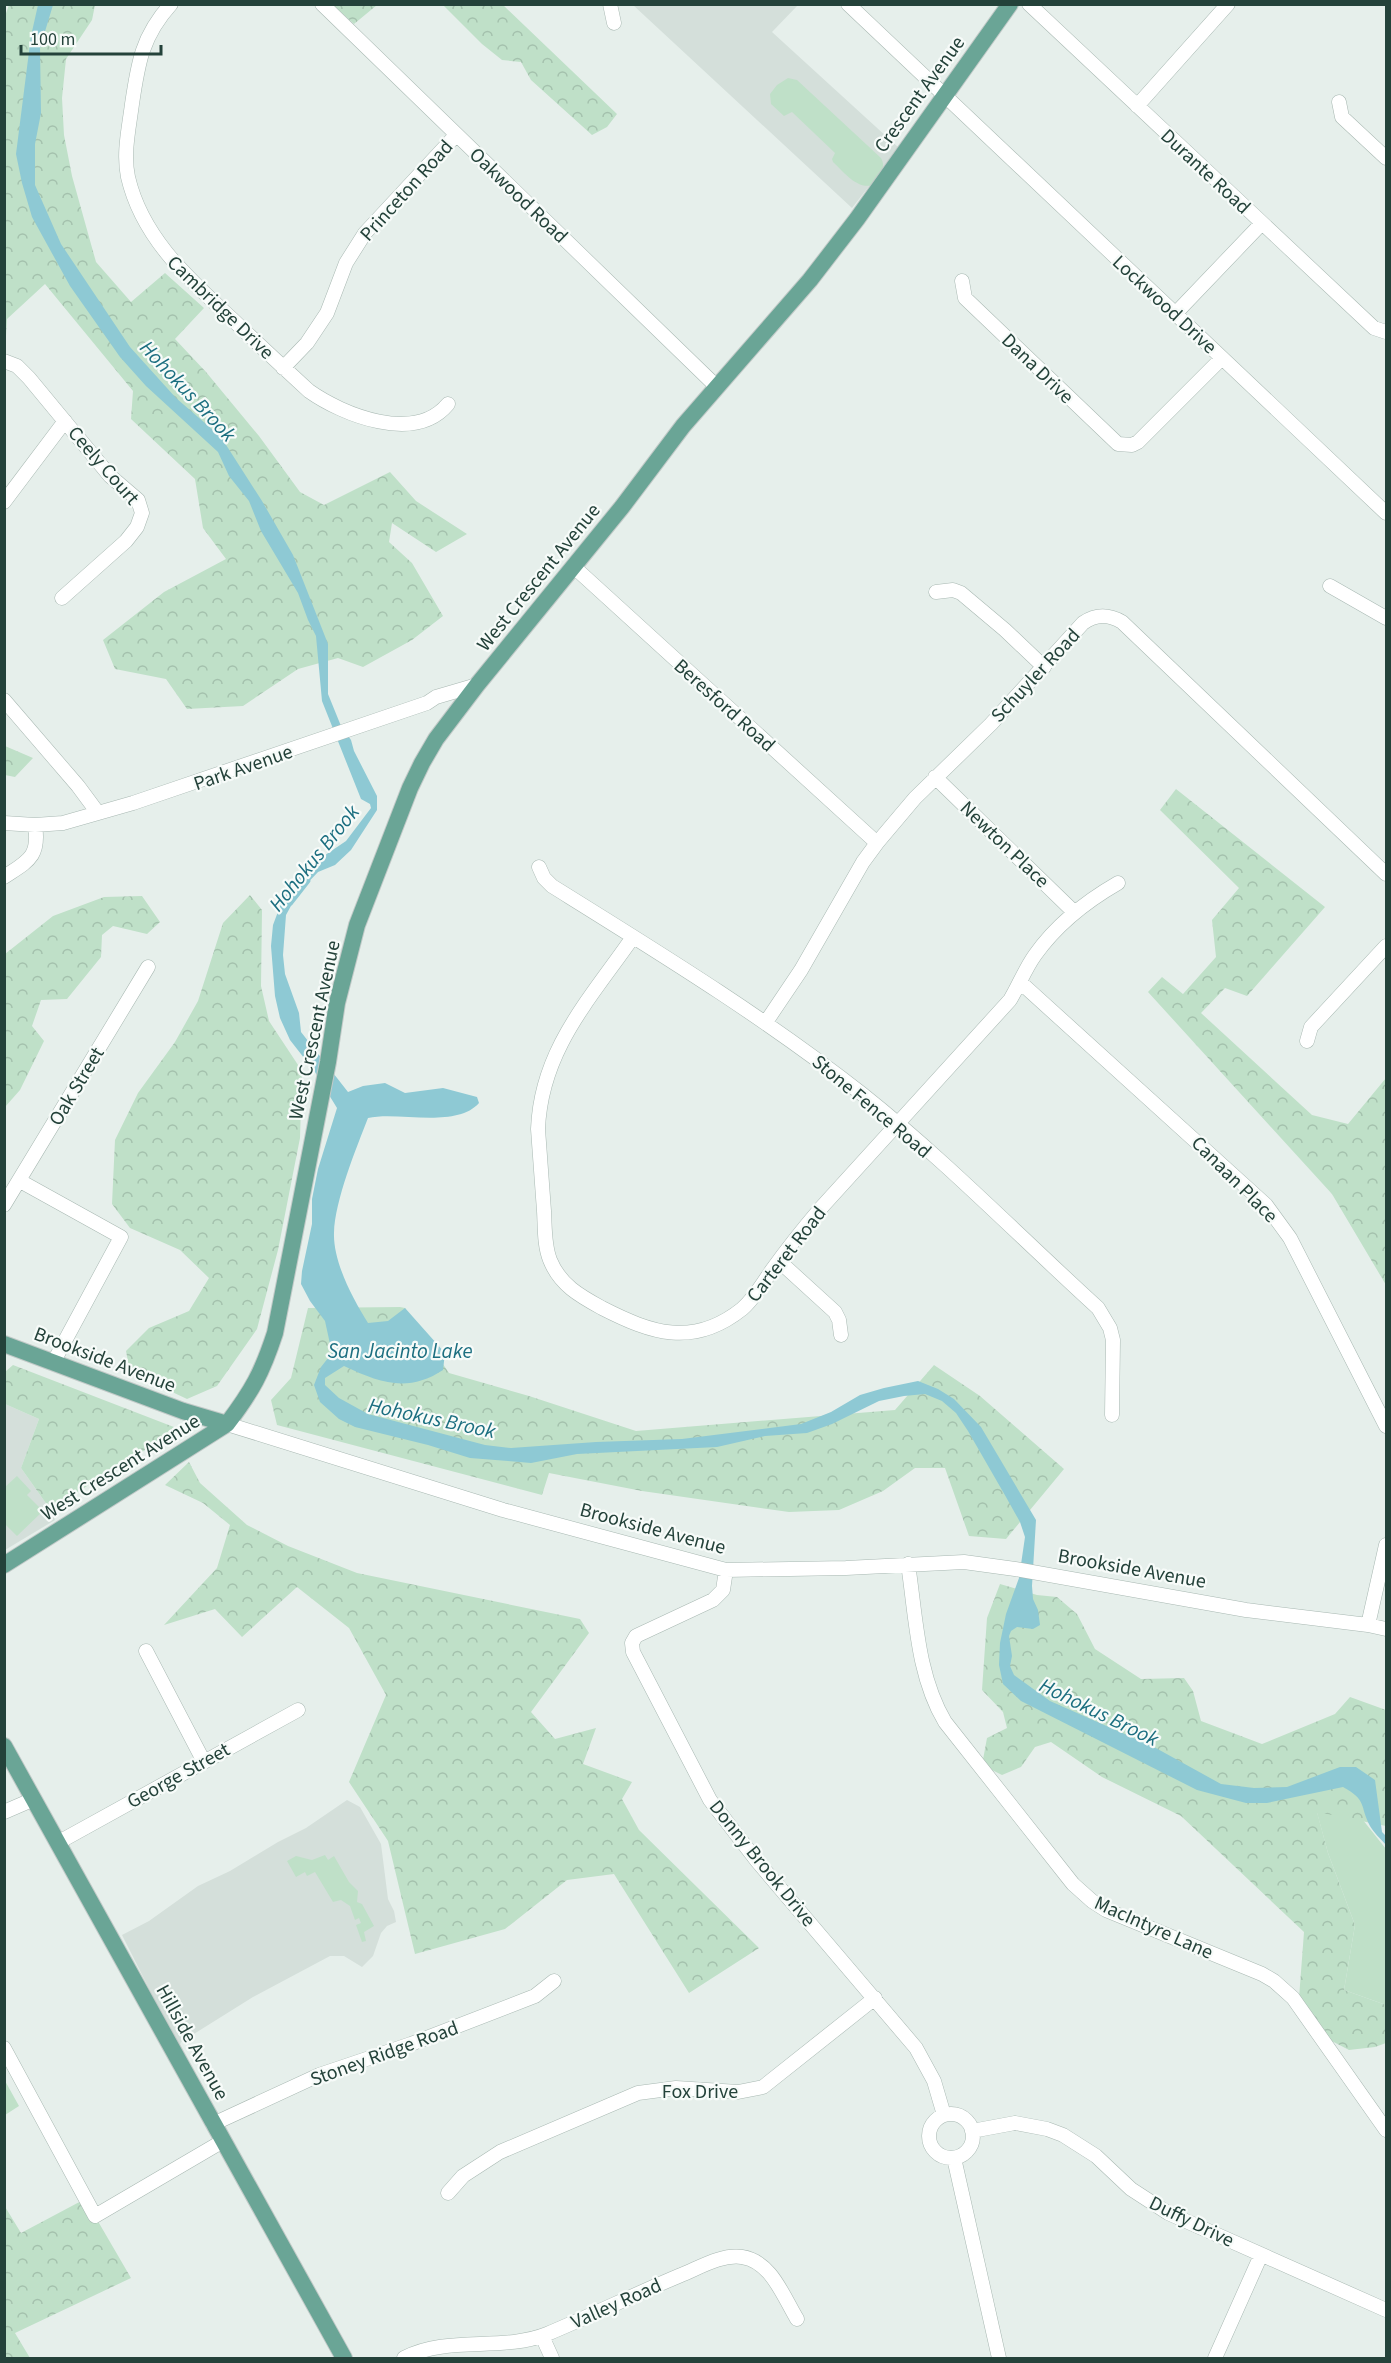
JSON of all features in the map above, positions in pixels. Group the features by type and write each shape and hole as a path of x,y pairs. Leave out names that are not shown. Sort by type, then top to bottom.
{"main road":[{"name":"Crescent Avenue","path":"864,208 1010,4"},
{"name":"West Crescent Avenue","path":"4,1565 227,1424 252,1391 261,1374 275,1333 323,1089 337,1003 357,925 410,788 436,739 477,685 574,567 716,386 810,280 864,208"},
{"name":"Brookside Avenue","path":"4,1344 183,1411 227,1424"},
{"path":"183,1411 193,1425 192,1446"},
{"name":"Hillside Avenue","path":"4,1746 344,2358"}],"street":[{"name":"Cambridge Drive","path":"171,4 150,32 138,63 126,144 127,168 132,192 150,229 178,267 283,368 325,403 361,418 380,422 417,422 437,415 448,404"},
{"name":"Oakwood Road","path":"322,4 716,386"},
{"path":"610,4 614,23"},
{"name":"Lockwood Drive","path":"848,4 1386,513"},
{"name":"Durante Road","path":"1029,4 1374,328 1386,332"},
{"path":"1137,106 1227,5"},
{"path":"1339,102 1342,117 1386,158"},
{"name":"Princeton Road","path":"283,368 307,343 327,313 346,263 365,233 456,135"},
{"path":"1175,314 1262,223"},
{"name":"Dana Drive","path":"962,281 964,298 1113,440 1125,445 1138,442 1222,358"},
{"name":"Ceely Court","path":"4,361 17,366 29,378 110,477 138,500 142,513 137,527 126,540 62,598"},
{"path":"4,502 65,421"},
{"name":"Beresford Road","path":"574,567 877,843"},
{"path":"1330,586 1386,618"},
{"path":"936,592 944,590 961,593 1044,667"},
{"name":"Schuyler Road","path":"765,1022 801,969 863,862 877,843 935,777 991,724 1090,619 1108,616 1122,622 1386,874"},
{"name":"Park Avenue","path":"4,824 63,823 98,813 211,778 427,703 436,697 477,685"},
{"path":"4,700 78,786 98,813"},
{"name":"Newton Place","path":"935,777 1074,912"},
{"path":"4,877 33,855 37,846 35,825"},
{"name":"Stone Fence Road","path":"538,867 552,886 765,1022 845,1082 898,1125 1098,1308 1105,1317 1113,1340 1112,1415"},
{"name":"Carteret Road","path":"633,937 564,1036 554,1055 542,1091 538,1129 546,1246 555,1270 562,1280 578,1294 636,1325 651,1330 683,1333 713,1326 742,1309 820,1209 1010,1000 1035,955 1049,937 1074,912 1118,883"},
{"path":"1307,1041 1311,1027 1386,945"},
{"name":"Oak Street","path":"4,1205 148,967"},
{"name":"Canaan Place","path":"1020,982 1266,1205 1290,1238 1386,1426"},
{"path":"20,1180 121,1237 53,1363"},
{"path":"779,1261 835,1312 840,1320 841,1335"},
{"name":"Brookside Avenue","path":"227,1424 503,1510 726,1570 846,1568 964,1562 1040,1573 1246,1610 1386,1629"},
{"path":"1368,1625 1386,1545"},
{"name":"MacIntyre Lane","path":"908,1564 924,1672 935,1706 945,1722 1073,1884 1106,1910 1262,1974 1284,1989 1386,2130"},
{"name":"Donny Brook Drive","path":"726,1570 723,1590 713,1600 636,1636 632,1643 633,1652 710,1800 757,1860 916,2048 928,2067 944,2115"},
{"path":"146,1651 203,1760"},
{"name":"George Street","path":"58,1842 203,1760 298,1710"},
{"path":"4,1812 34,1799"},
{"name":"Stoney Ridge Road","path":"213,2124 333,2070 411,2044 536,1996 554,1981"},
{"name":"Fox Drive","path":"448,2193 463,2176 500,2152 638,2093 676,2088 738,2092 763,2086 875,1998"},
{"path":"4,2048 95,2217 223,2141"},
{"path":"944,2115 958,2115 964,2119 972,2131 973,2138 967,2151 954,2158 940,2155 930,2145 929,2130 932,2124 944,2115"},
{"name":"Duffy Drive","path":"972,2131 1015,2123 1047,2129 1063,2135 1096,2156 1131,2188 1168,2213 1386,2310"},
{"path":"954,2158 999,2358"},
{"path":"1215,2358 1261,2255"},
{"name":"Valley Road","path":"405,2358 440,2348 506,2344 542,2336 631,2296 730,2257 750,2259 766,2269 797,2319"},
{"path":"542,2336 552,2358"}],"shaded area":[{"path":"633,5 798,5 772,32 899,148 852,208"},
{"path":"5,1404 39,1419 21,1468 50,1509 55,1520 5,1550"},
{"path":"347,1800 360,1807 381,1844 388,1899 396,1922 387,1926 381,1933 373,1956 362,1967 344,1956 330,1956 253,1997 181,2042 179,2048 122,1935 149,1921 198,1886 230,1871 306,1828"}],"green space":[{"path":"9,5 95,5 92,20 66,59 62,98 64,135 72,176 96,262 131,302 165,273 204,308 175,339 206,372 259,436 300,492 324,505 390,472 416,501 467,534 436,552 392,523 389,542 412,563 443,616 412,640 363,667 338,658 298,669 243,706 187,709 166,679 115,669 103,640 164,592 226,559 203,528 195,479 131,419 133,391 45,284 7,319 5,339 5,16"},
{"path":"333,5 377,5 354,24"},
{"path":"443,5 503,5 617,114 607,127 592,135 531,80 521,62 502,60 482,44"},
{"path":"788,78 797,80 881,158 883,169 873,185 856,183 833,162 835,153 792,112 784,116 771,104 770,94 777,85"},
{"path":"5,746 33,758 15,777 5,775"},
{"path":"1176,789 1325,907 1247,996 1225,988 1201,1013 1312,1115 1348,1124 1386,1078 1386,1285 1332,1194 1148,992 1162,977 1183,994 1216,957 1212,920 1239,888 1160,810"},
{"path":"250,895 262,910 261,986 269,1021 302,1071 300,1138 278,1250 257,1329 217,1386 187,1399 130,1372 126,1351 149,1328 189,1311 209,1278 180,1250 130,1228 112,1204 115,1140 138,1093 175,1042 198,1001 223,923"},
{"path":"142,896 160,922 147,934 113,926 102,935 101,957 67,999 41,1000 32,1026 44,1041 20,1090 5,1107 5,954 53,916 104,897"},
{"path":"308,1308 405,1308 449,1373 636,1431 895,1410 934,1365 980,1396 1064,1469 1006,1539 969,1536 945,1468 915,1468 883,1491 839,1510 789,1512 642,1491 549,1473 542,1495 277,1425 271,1400 291,1378"},
{"path":"13,1365 179,1429 50,1509 21,1468 39,1419 5,1404 5,1372"},
{"path":"189,1462 200,1483 247,1525 288,1546 357,1573 580,1619 589,1633 531,1712 555,1739 596,1728 583,1764 632,1782 622,1799 639,1830 759,1948 689,1993 614,1874 567,1880 505,1929 415,1954 388,1841 349,1782 386,1695 349,1628 297,1587 242,1637 215,1609 164,1625 217,1568 230,1525 203,1503 165,1485"},
{"path":"17,1476 31,1491 27,1495 43,1511 17,1536 4,1523 5,1487"},
{"path":"1000,1584 1037,1595 1057,1597 1077,1614 1095,1649 1141,1679 1184,1678 1193,1691 1201,1721 1262,1744 1335,1714 1350,1697 1386,1710 1386,1826 1317,1812 1328,1853 1355,1925 1344,1990 1386,2005 1386,2043 1375,2047 1349,2050 1328,2039 1299,1998 1304,1932 1181,1816 1102,1777 1051,1742 1035,1747 1021,1767 1002,1775 982,1765 987,1738 1007,1728 1003,1712 982,1690 987,1618"},
{"path":"1351,1805 1386,1849 1386,2005 1344,1990 1355,1925 1328,1853 1316,1809"},
{"path":"325,1855 328,1860 334,1856 349,1882 358,1891 357,1902 362,1904 374,1926 364,1932 366,1941 362,1942 356,1925 361,1923 359,1918 355,1920 350,1906 341,1900 333,1902 315,1872 307,1876 305,1872 296,1877 287,1861 296,1856 312,1860"},
{"path":"4,2079 19,2106 5,2115 4,2115"},
{"path":"85,2199 131,2278 15,2333 30,2358 5,2358 4,2205 21,2233"}],"water":[{"name":"San Jacinto Lake","path":"38,5 53,5 40,48 41,113 35,144 35,185 61,244 130,347 176,398 221,437 293,555 328,644 328,694 341,726 351,740 354,751 377,796 377,810 351,850 335,865 318,872 298,893 286,915 283,955 285,974 299,1013 301,1032 348,1092 363,1086 385,1083 405,1093 443,1088 477,1097 479,1103 469,1111 442,1117 380,1116 368,1118 347,1175 335,1220 335,1244 340,1268 350,1292 368,1323 388,1321 405,1308 445,1353 443,1370 418,1381 394,1383 370,1377 344,1366 325,1378 325,1385 339,1398 368,1414 485,1445 511,1448 682,1439 801,1424 831,1412 860,1395 884,1388 918,1381 938,1389 954,1399 981,1427 1036,1520 1032,1586 1040,1625 1033,1629 1017,1627 1011,1631 1009,1636 1012,1656 1010,1666 1014,1675 1050,1701 1154,1747 1221,1784 1254,1788 1287,1787 1340,1767 1356,1767 1375,1780 1386,1845 1370,1826 1360,1800 1343,1787 1267,1803 1246,1803 1197,1790 1021,1701 1003,1684 999,1665 1000,1643 1006,1614 1019,1578 1025,1537 1020,1522 968,1431 956,1413 942,1401 925,1394 879,1401 832,1424 807,1433 765,1436 717,1447 577,1454 531,1463 470,1458 355,1427 339,1419 320,1402 314,1385 321,1367 332,1353 325,1321 301,1284 312,1224 312,1199 318,1169 337,1108 315,1072 290,1040 280,1018 275,996 271,946 273,925 282,901 293,882 303,870 346,841 371,808 370,804 361,799 322,701 316,636 298,593 261,531 249,501 229,476 218,452 146,386 120,357 70,286 32,217 16,154 31,36"}],"waterway":[{"name":"Hohokus Brook","path":"291,904 309,881"}]}
